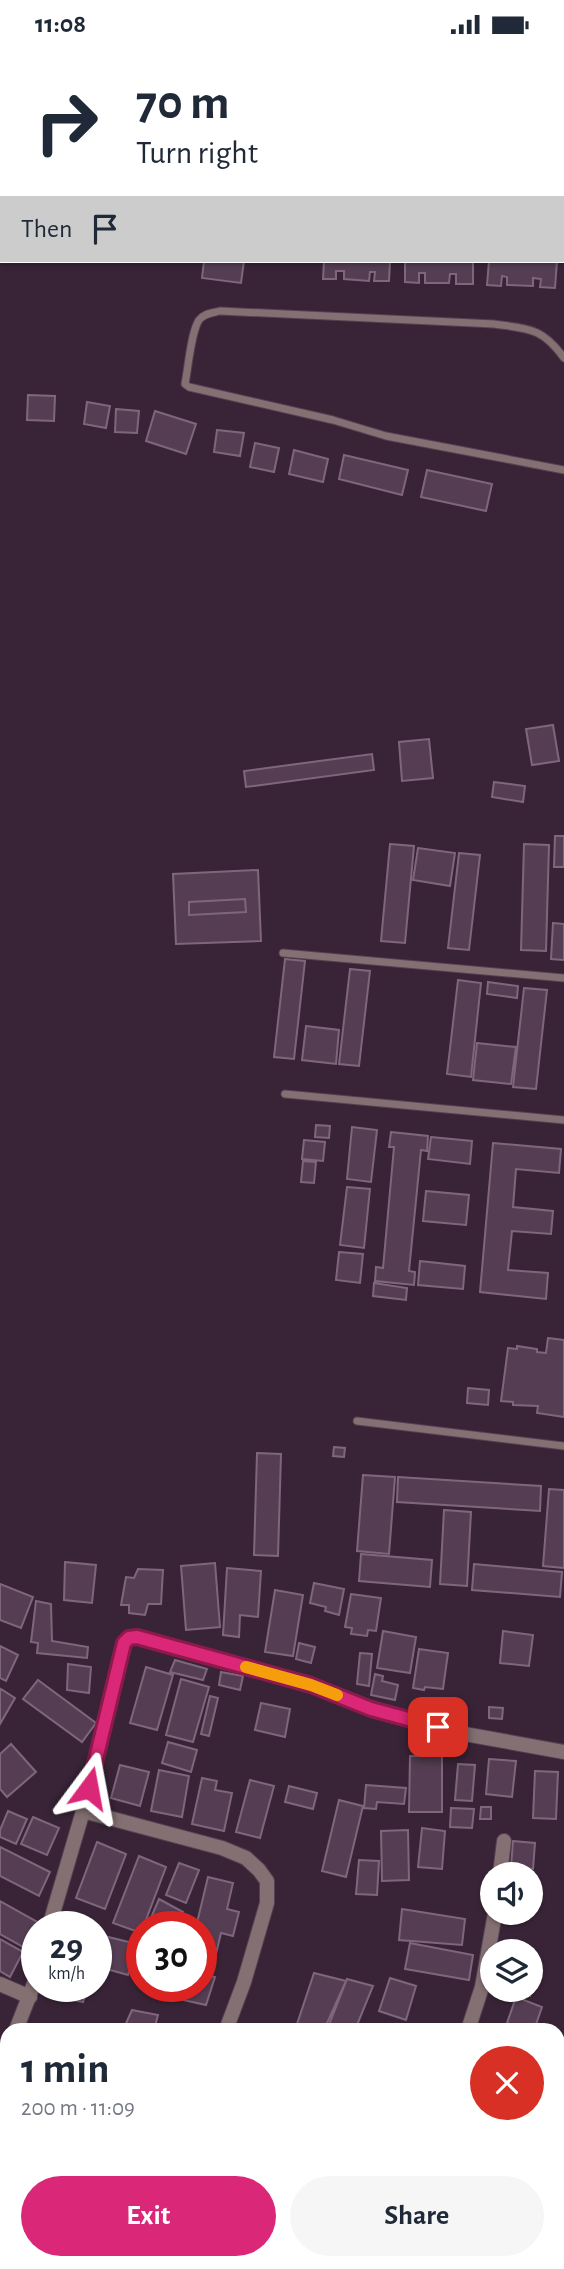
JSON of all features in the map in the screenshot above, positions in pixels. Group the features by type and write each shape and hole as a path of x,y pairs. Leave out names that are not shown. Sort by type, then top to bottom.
{"street":[{"path":"54,1911 83,1811 124,1643 129,1638 137,1637 311,1685 371,1709 460,1733 564,1752"},
{"path":"83,1811 222,1849 246,1859 260,1870 267,1881 267,1903 244,1982 229,2023"},
{"path":"501,1862 504,1841"},
{"path":"470,2023 482,1987 493,1925"},
{"path":"0,1984 21,1993"},
{"path":"19,2023 28,2002"}],"lane":[{"path":"564,358 558,349 536,330 480,324 220,311 208,314 199,321 185,384 333,420 386,436 564,470"},
{"path":"283,953 564,978"},
{"path":"285,1094 564,1120"},
{"path":"357,1421 564,1447"}],"building":[{"path":"204,263 244,263 241,283 202,278"},
{"path":"324,263 390,263 389,281 374,281 375,272 370,272 369,281 344,279 344,271 336,271 336,279 323,279"},
{"path":"405,263 473,263 473,284 456,284 456,274 450,274 449,283 425,283 425,273 419,273 419,283 405,282"},
{"path":"489,263 557,263 555,288 540,287 541,279 533,278 533,286 507,285 507,277 502,276 501,286 487,285"},
{"path":"28,395 55,396 54,421 27,420"},
{"path":"87,402 110,406 106,428 84,424"},
{"path":"116,409 139,411 137,433 115,432"},
{"path":"155,411 196,424 186,454 146,441"},
{"path":"217,430 244,433 240,456 214,452"},
{"path":"255,443 279,448 274,472 250,467"},
{"path":"294,450 328,459 323,482 289,474"},
{"path":"344,455 408,470 402,495 339,479"},
{"path":"427,470 492,484 486,511 421,497"},
{"path":"553,725 559,761 532,765 526,729"},
{"path":"429,739 433,778 402,781 399,742"},
{"path":"372,754 374,770 246,787 244,771"},
{"path":"494,782 525,786 523,802 492,797"},
{"path":"555,836 564,836 564,867 554,867"},
{"path":"390,844 414,846 405,943 381,941"},
{"path":"524,844 549,845 546,951 521,950"},
{"path":"418,848 455,853 450,886 413,880"},
{"path":"459,853 480,855 469,950 448,948"},
{"path":"258,870 261,941 176,944 173,874","holes":["245,899 246,912 189,915 189,902"]},
{"path":"245,899 246,912 189,915 189,902"},
{"path":"553,923 564,924 564,960 551,959"},
{"path":"285,959 305,961 294,1059 274,1057"},
{"path":"350,969 370,971 359,1066 339,1064"},
{"path":"458,980 481,983 471,1077 447,1074"},
{"path":"488,982 518,986 517,998 487,994"},
{"path":"524,988 547,990 536,1089 513,1087"},
{"path":"306,1026 339,1030 336,1064 302,1060"},
{"path":"477,1043 516,1047 511,1084 473,1080"},
{"path":"316,1125 330,1126 329,1138 315,1137"},
{"path":"352,1127 377,1130 371,1182 347,1179"},
{"path":"391,1132 428,1136 427,1151 421,1150 409,1271 415,1272 414,1285 375,1281 376,1267 383,1268 394,1147 389,1147"},
{"path":"431,1137 472,1141 470,1164 428,1159"},
{"path":"304,1140 325,1142 323,1161 302,1159"},
{"path":"493,1143 561,1149 559,1173 516,1169 513,1207 553,1211 551,1234 512,1231 508,1270 548,1273 546,1299 480,1292"},
{"path":"303,1161 316,1162 314,1183 301,1182"},
{"path":"347,1187 370,1189 364,1248 340,1245"},
{"path":"426,1191 469,1195 466,1225 423,1221"},
{"path":"339,1252 363,1254 360,1283 336,1280"},
{"path":"420,1261 465,1266 463,1289 418,1285"},
{"path":"374,1283 407,1288 406,1300 373,1296"},
{"path":"548,1338 564,1340 564,1417 537,1413 538,1406 513,1405 513,1402 501,1401 508,1348 517,1349 517,1346 546,1353"},
{"path":"468,1388 489,1390 488,1405 467,1403"},
{"path":"334,1447 345,1448 344,1457 333,1456"},
{"path":"257,1453 281,1454 278,1556 254,1555"},
{"path":"363,1475 395,1477 389,1554 357,1551"},
{"path":"398,1477 541,1486 540,1511 397,1502"},
{"path":"549,1489 564,1490 564,1568 543,1566"},
{"path":"444,1510 471,1512 467,1586 440,1584"},
{"path":"361,1554 432,1560 430,1587 359,1581"},
{"path":"65,1562 96,1565 92,1603 64,1600"},
{"path":"215,1563 220,1627 186,1630 181,1566"},
{"path":"474,1564 562,1572 560,1597 472,1590"},
{"path":"227,1568 261,1571 258,1617 240,1615 239,1637 223,1635"},
{"path":"138,1569 163,1570 161,1604 148,1604 145,1615 129,1613 129,1605 121,1605 126,1577 134,1578"},
{"path":"314,1583 344,1589 339,1615 325,1611 326,1607 310,1603"},
{"path":"0,1584 33,1597 21,1628 0,1620"},
{"path":"275,1590 303,1595 293,1656 265,1652"},
{"path":"351,1594 381,1598 376,1631 368,1630 367,1636 351,1634 352,1628 345,1627"},
{"path":"36,1601 51,1604 52,1641 88,1647 87,1658 37,1653 38,1643 31,1642"},
{"path":"383,1631 416,1637 410,1673 377,1668"},
{"path":"503,1631 533,1635 529,1666 500,1663"},
{"path":"299,1643 315,1647 311,1663 296,1659"},
{"path":"0,1646 18,1655 6,1681 0,1678"},
{"path":"419,1649 448,1653 443,1689 413,1688"},
{"path":"360,1653 372,1654 369,1686 357,1684"},
{"path":"175,1660 207,1669 203,1680 170,1672"},
{"path":"68,1664 91,1667 89,1693 67,1690"},
{"path":"146,1667 173,1675 157,1730 130,1723"},
{"path":"221,1672 243,1676 240,1690 219,1685"},
{"path":"375,1674 383,1676 382,1681 398,1685 395,1700 371,1695"},
{"path":"181,1679 209,1687 193,1742 166,1735"},
{"path":"38,1680 96,1723 82,1742 23,1699"},
{"path":"1,1689 15,1698 0,1724 0,1691"},
{"path":"210,1696 218,1698 209,1736 201,1734"},
{"path":"261,1703 290,1709 285,1737 255,1730"},
{"path":"489,1707 503,1708 502,1719 489,1718"},
{"path":"168,1742 197,1750 191,1772 162,1763"},
{"path":"11,1744 36,1772 7,1797 0,1789 0,1754"},
{"path":"410,1756 442,1756 442,1812 409,1812"},
{"path":"489,1759 516,1761 512,1797 486,1794"},
{"path":"458,1764 475,1765 472,1801 455,1800"},
{"path":"120,1765 149,1772 140,1806 111,1798"},
{"path":"159,1770 189,1776 182,1817 151,1811"},
{"path":"535,1771 558,1772 556,1819 533,1818"},
{"path":"202,1778 217,1781 215,1790 232,1793 224,1831 192,1824"},
{"path":"250,1780 274,1786 260,1838 236,1832"},
{"path":"366,1785 406,1788 404,1804 377,1802 376,1809 364,1808"},
{"path":"289,1786 317,1793 313,1809 285,1802"},
{"path":"339,1800 363,1806 346,1877 322,1871"},
{"path":"481,1807 491,1807 491,1819 480,1819"},
{"path":"451,1808 474,1809 472,1828 450,1827"},
{"path":"8,1811 27,1819 16,1844 0,1837"},
{"path":"33,1817 59,1828 47,1855 21,1844"},
{"path":"422,1828 445,1831 442,1869 418,1867"},
{"path":"408,1830 409,1880 382,1881 381,1831"},
{"path":"513,1841 535,1843 534,1862 511,1862"},
{"path":"97,1842 126,1854 105,1909 76,1898"},
{"path":"0,1847 50,1872 39,1896 0,1876"},
{"path":"139,1856 166,1867 149,1911 126,1911 126,1928 113,1923"},
{"path":"359,1860 379,1861 377,1895 356,1894"},
{"path":"179,1863 199,1870 186,1903 166,1895"},
{"path":"208,1877 233,1883 227,1909 239,1912 233,1936 221,1933 217,1950 217,1911 200,1911"},
{"path":"159,1899 181,1911 154,1911"},
{"path":"0,1901 21,1913 21,1946 0,1934"},
{"path":"402,1909 465,1919 462,1945 399,1940"},
{"path":"112,1938 126,1941 126,1974 112,1970"},
{"path":"0,1939 21,1951 21,1956 10,1977 0,1971"},
{"path":"410,1943 473,1955 469,1980 405,1969"},
{"path":"314,1973 346,1981 327,2023 297,2023"},
{"path":"390,1978 416,1986 406,2020 379,2011"},
{"path":"347,1979 373,1986 358,2023 330,2023"},
{"path":"514,2002 529,2002 542,2007 536,2023 507,2023"},
{"path":"132,2010 158,2015 156,2023 126,2023"}],"slow traffic":[{"path":"246,1667 337,1695"}],"route":[{"path":"89,1788 124,1643 129,1638 137,1637 311,1685 371,1709 438,1727"}]}
